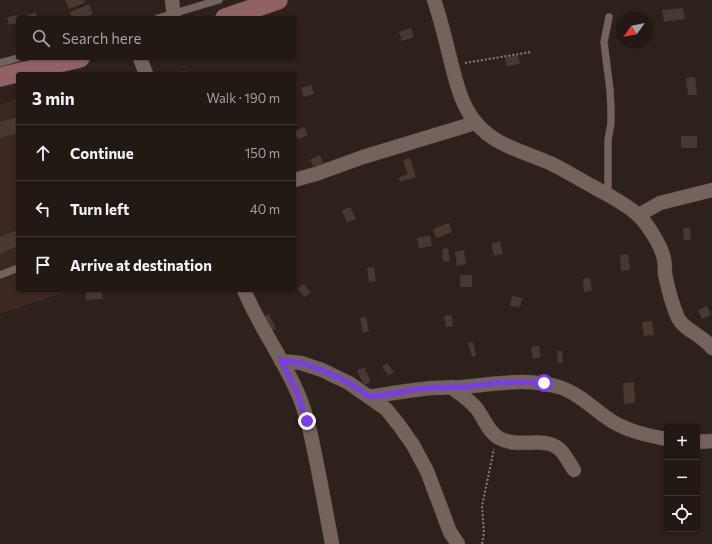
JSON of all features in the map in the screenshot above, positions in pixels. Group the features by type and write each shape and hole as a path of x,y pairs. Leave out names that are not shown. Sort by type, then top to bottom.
{"main road":[{"path":"231,16 278,0"},
{"path":"1,70 67,60"}],"street":[{"path":"434,0 460,94 475,123 492,138 552,164 618,200 639,215 656,240 664,259 671,302 679,320 688,329 710,344 712,348"},
{"path":"141,60 145,72"},
{"path":"296,179 363,157 475,123"},
{"path":"639,215 660,203 712,190"},
{"path":"245,292 255,315 281,360 297,393 307,421 317,464 332,544"},
{"path":"281,360 301,363 322,370 349,383 386,409 400,425 427,471 450,532 458,544"},
{"path":"370,397 425,388 509,382 544,383 563,388 574,394 616,424 634,432 664,438"},
{"path":"451,387 461,394 476,409 496,437 515,444 544,443 553,445 559,448 574,470"},
{"path":"700,442 712,441"}],"lane":[{"path":"162,16 173,10 219,0"},
{"path":"608,195 608,140 611,123 611,110 604,42 609,17"},
{"path":"1,70 16,59"},
{"path":"0,275 16,269"}],"path":[{"path":"452,66 531,52"},
{"path":"482,544 484,533 482,506 496,437"}],"shaded area":[{"path":"16,100 16,292 66,292 0,314 0,104"}],"building":[{"path":"65,0 84,0 85,3 69,9"},
{"path":"89,4 93,14 88,16 71,16 70,12"},
{"path":"683,8 685,19 664,22 662,10"},
{"path":"35,12 37,16 26,16"},
{"path":"18,15 16,16 16,23 9,25 7,17"},
{"path":"411,28 414,37 402,41 399,32"},
{"path":"518,55 520,64 506,66 505,58"},
{"path":"695,77 697,95 688,95 686,78"},
{"path":"311,85 314,94 304,97 301,88"},
{"path":"16,118 16,134 0,138 0,122"},
{"path":"304,127 308,135 298,139 296,131"},
{"path":"681,136 697,136 697,148 681,148"},
{"path":"320,155 324,164 314,168 310,160"},
{"path":"410,158 416,177 400,182 399,177 408,174 403,160"},
{"path":"350,207 356,219 347,223 342,210"},
{"path":"449,223 452,232 436,238 433,229"},
{"path":"683,228 690,228 691,240 684,240"},
{"path":"16,231 16,247 0,254 0,237"},
{"path":"430,235 432,246 419,248 417,238"},
{"path":"500,241 503,254 494,256 491,244"},
{"path":"448,248 450,261 443,262 442,249"},
{"path":"464,250 466,264 457,266 455,252"},
{"path":"628,254 630,270 621,271 620,255"},
{"path":"374,267 376,281 369,282 367,268"},
{"path":"460,275 472,275 472,287 460,287"},
{"path":"590,278 592,291 584,292 583,279"},
{"path":"304,284 311,293 304,297 298,288"},
{"path":"86,292 102,292 103,299 86,300"},
{"path":"512,296 522,298 520,307 510,306"},
{"path":"707,306 711,315 702,319 698,310"},
{"path":"269,314 276,329 267,333 260,318"},
{"path":"452,315 453,326 446,327 444,316"},
{"path":"366,317 369,331 363,333 360,318"},
{"path":"652,321 654,335 644,336 642,322"},
{"path":"473,342 476,356 472,357 468,343"},
{"path":"539,346 541,357 533,359 531,347"},
{"path":"557,351 562,351 563,363 558,363"},
{"path":"387,363 394,372 389,376 382,367"},
{"path":"364,367 371,382 364,385 357,371"},
{"path":"634,382 635,403 624,404 623,383"}],"route":[{"path":"307,421 301,402 281,360 301,363 322,370 349,383 370,397 425,388 463,387 495,383 544,383"}]}
